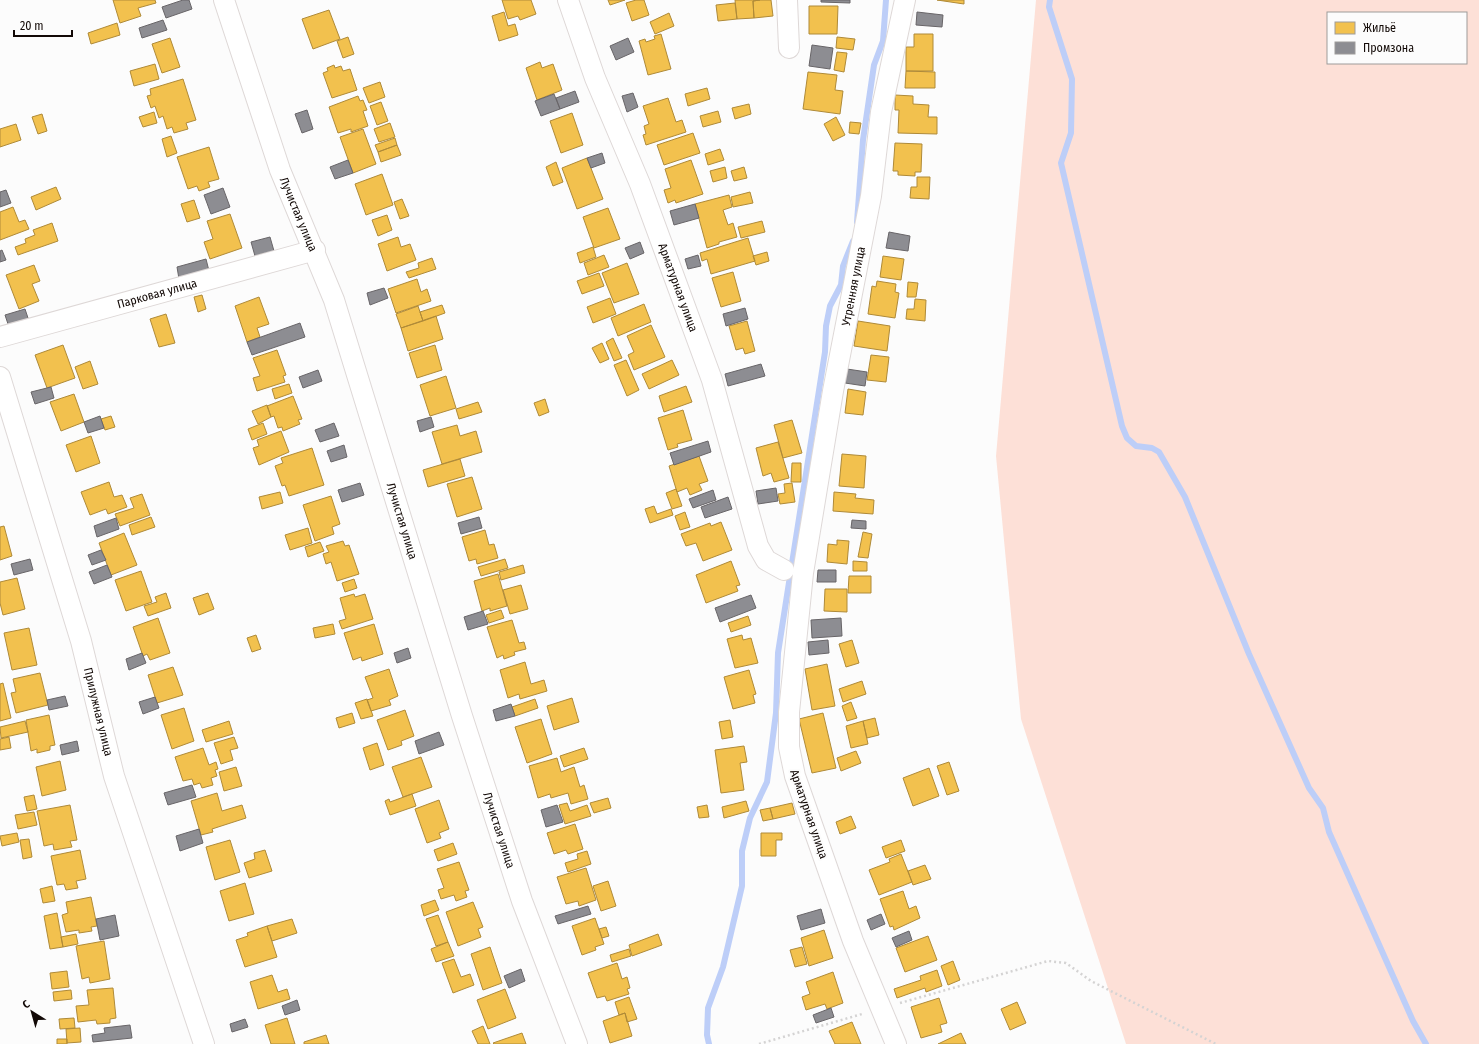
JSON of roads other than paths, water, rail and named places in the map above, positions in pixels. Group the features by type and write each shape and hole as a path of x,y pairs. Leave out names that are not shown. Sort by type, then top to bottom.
{"street":[{"name":"Лучистая улица","path":"224,0 280,170 315,250 334,300 462,716 522,901 577,1044"},
{"name":"Арматурная улица","path":"568,0 595,78 640,184 712,380 758,546 766,560 795,572 789,712 789,747 795,776 853,941 896,1044"},
{"path":"787,0 789,48"},
{"name":"Утренняя улица","path":"795,572 833,391 871,196 881,112 905,0"},
{"name":"Парковая улица","path":"0,337 315,250"},
{"name":"Прилужная улица","path":"0,377 81,641 114,776 204,1044"}],"waterway":[{"path":"857,222 863,140 874,65 883,41 886,0"},
{"path":"1050,0 1049,7 1072,79 1071,133 1061,163 1122,426 1127,438 1136,446 1152,448 1159,452 1185,497 1249,654 1309,788 1323,808 1329,832 1413,1021 1426,1044"},
{"path":"709,1044 707,1035 708,1008 723,967 742,886 742,851 750,818 767,782 776,713 778,653 825,352 826,326 830,306 841,285 843,266 853,241"}]}
